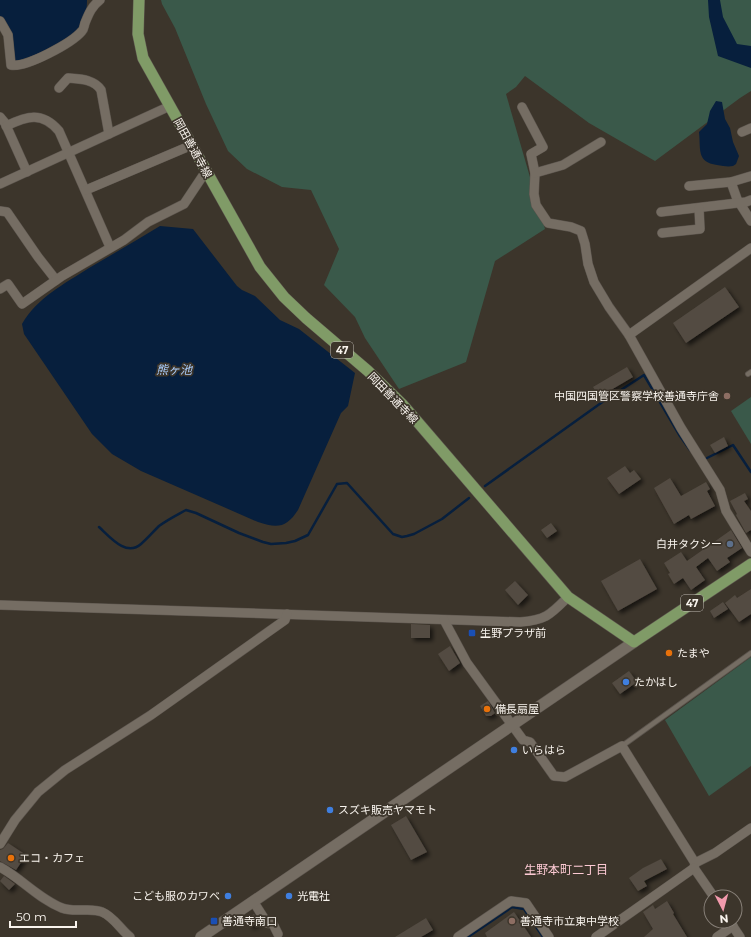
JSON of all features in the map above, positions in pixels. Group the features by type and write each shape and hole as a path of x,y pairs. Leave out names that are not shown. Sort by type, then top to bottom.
{"main road":[{"name":"岡田善通寺線","path":"139,0 138,34 143,58 260,267 284,297 306,318 368,371 402,405 568,597 634,642"},
{"name":"47","path":"634,642 751,564"}],"street":[{"path":"0,22 8,35 11,64 16,66 34,60 74,39 83,30 88,14 94,5 100,0"},
{"path":"59,88 68,78 87,80 97,84 101,90 109,134"},
{"path":"0,184 170,106"},
{"path":"522,107 543,147 531,154 535,173 534,194 536,205 548,223 571,227 581,232 585,244 588,264 594,282 609,307 629,335 677,422 720,490 726,511 751,552"},
{"path":"0,117 6,126 27,172"},
{"path":"6,126 24,118 31,117 40,118 54,126 59,131 110,247"},
{"path":"742,132 751,128"},
{"path":"535,173 562,165 601,142"},
{"path":"86,190 192,145"},
{"path":"0,289 8,284 22,304 56,280 124,240 148,222 184,204 206,171"},
{"path":"689,186 731,182 751,176"},
{"path":"731,182 740,203 751,221"},
{"path":"661,212 740,203 751,200"},
{"path":"662,233 700,230 699,208"},
{"path":"0,211 7,212 56,280"},
{"path":"629,335 751,248"},
{"path":"0,605 444,620 534,621 544,619 553,613 568,597"},
{"path":"0,844 15,820 38,792 65,770 151,715 285,620 287,614"},
{"path":"444,620 467,663 523,740 530,742 554,776 565,777 622,746 709,889"},
{"path":"201,937 634,642"},
{"path":"596,937 694,865 715,853 751,828"},
{"path":"0,867 12,874 36,893 63,909 73,911 101,911 111,918 130,937"},
{"path":"253,901 267,923 272,924 278,934"},
{"path":"458,937 511,901 526,903 549,937"},
{"path":"717,937 726,929"}],"lane":[{"path":"622,746 751,653"}],"green space":[{"path":"161,0 751,0 751,91 655,161 589,123 525,76 516,87 506,94 545,229 495,261 466,362 399,389 365,338 355,317 324,285 339,249 311,190 282,187 247,169 228,151 206,104 175,28"},
{"path":"751,397 751,444 731,411"},
{"path":"751,657 751,766 709,796 665,720"}],"water":[{"path":"0,0 87,0 84,19 76,34 35,57 15,62 7,25 0,16"},
{"path":"708,0 720,0 723,17 737,44 751,46 751,68 718,56 709,17"},
{"path":"716,101 722,102 725,119 730,128 733,142 739,156 736,164 733,166 710,163 703,158 701,154 699,132 707,124 710,111"},
{"name":"熊ヶ池","path":"160,226 193,229 237,286 255,296 280,320 299,329 355,373 348,406 341,413 298,510 286,523 277,526 258,522 141,471 112,454 92,434 24,334 22,324 43,299 89,268"}],"building":[{"path":"725,287 739,307 686,343 673,323"},
{"path":"627,367 633,377 599,397 593,387"},
{"path":"724,437 728,446 715,453 710,445"},
{"path":"625,466 630,473 634,470 641,479 619,494 607,478"},
{"path":"670,478 681,496 706,482 710,489 707,491 715,506 691,519 689,515 674,524 654,488"},
{"path":"745,493 748,499 744,501 751,511 751,530 746,533 730,501"},
{"path":"551,523 557,531 547,538 541,530"},
{"path":"731,530 742,548 727,558 730,562 717,571 708,558 696,567 705,580 691,590 683,578 674,584 664,563 681,552 687,561"},
{"path":"640,559 657,589 618,611 601,581"},
{"path":"515,581 528,595 518,605 505,590"},
{"path":"751,589 751,614 739,622 725,603 735,595 737,598"},
{"path":"723,602 728,609 714,618 710,611"},
{"path":"411,624 430,625 430,638 411,638"},
{"path":"450,646 460,663 449,671 438,654"},
{"path":"629,671 637,682 620,694 612,683"},
{"path":"488,701 495,713 491,716 486,716 480,706"},
{"path":"406,816 427,852 411,860 391,825"},
{"path":"8,843 26,855 16,870 0,861 0,850 3,849"},
{"path":"661,859 667,869 644,881 647,886 638,891 629,878 643,868"},
{"path":"4,876 15,884 9,890 0,881"},
{"path":"667,901 687,937 644,937 653,929 643,912 653,905 655,909"},
{"path":"514,912 531,937 487,937 485,933"},
{"path":"254,914 259,922 251,927 247,919"},
{"path":"426,918 433,930 421,937 395,937"}],"waterway":[{"path":"485,486 601,403 644,375 680,436 690,450"},
{"path":"707,458 733,445 751,472"},
{"path":"99,527 118,544 130,548 141,544 159,526 186,510 263,542 271,544 286,543 308,535 337,484 347,483 393,534 402,537 414,534 442,519 469,498"},
{"path":"468,937 512,907 524,909 543,937"}],"place":[{"name":"中国四国管区警察学校善通寺庁舎","path":"727,396"},
{"name":"白井タクシー","path":"730,544"},
{"name":"生野プラザ前","path":"472,633"},
{"name":"たまや","path":"669,653"},
{"name":"たかはし","path":"626,682"},
{"name":"備長扇屋","path":"487,709"},
{"name":"いらはら","path":"514,750"},
{"name":"スズキ販売ヤマモト","path":"330,810"},
{"name":"エコ・カフェ","path":"11,858"},
{"name":"こども服のカワベ","path":"228,896"},
{"name":"光電社","path":"289,896"},
{"name":"善通寺南口","path":"214,921"},
{"name":"善通寺市立東中学校","path":"512,921"}],"district":[{"name":"生野本町二丁目","path":"566,869"}]}
